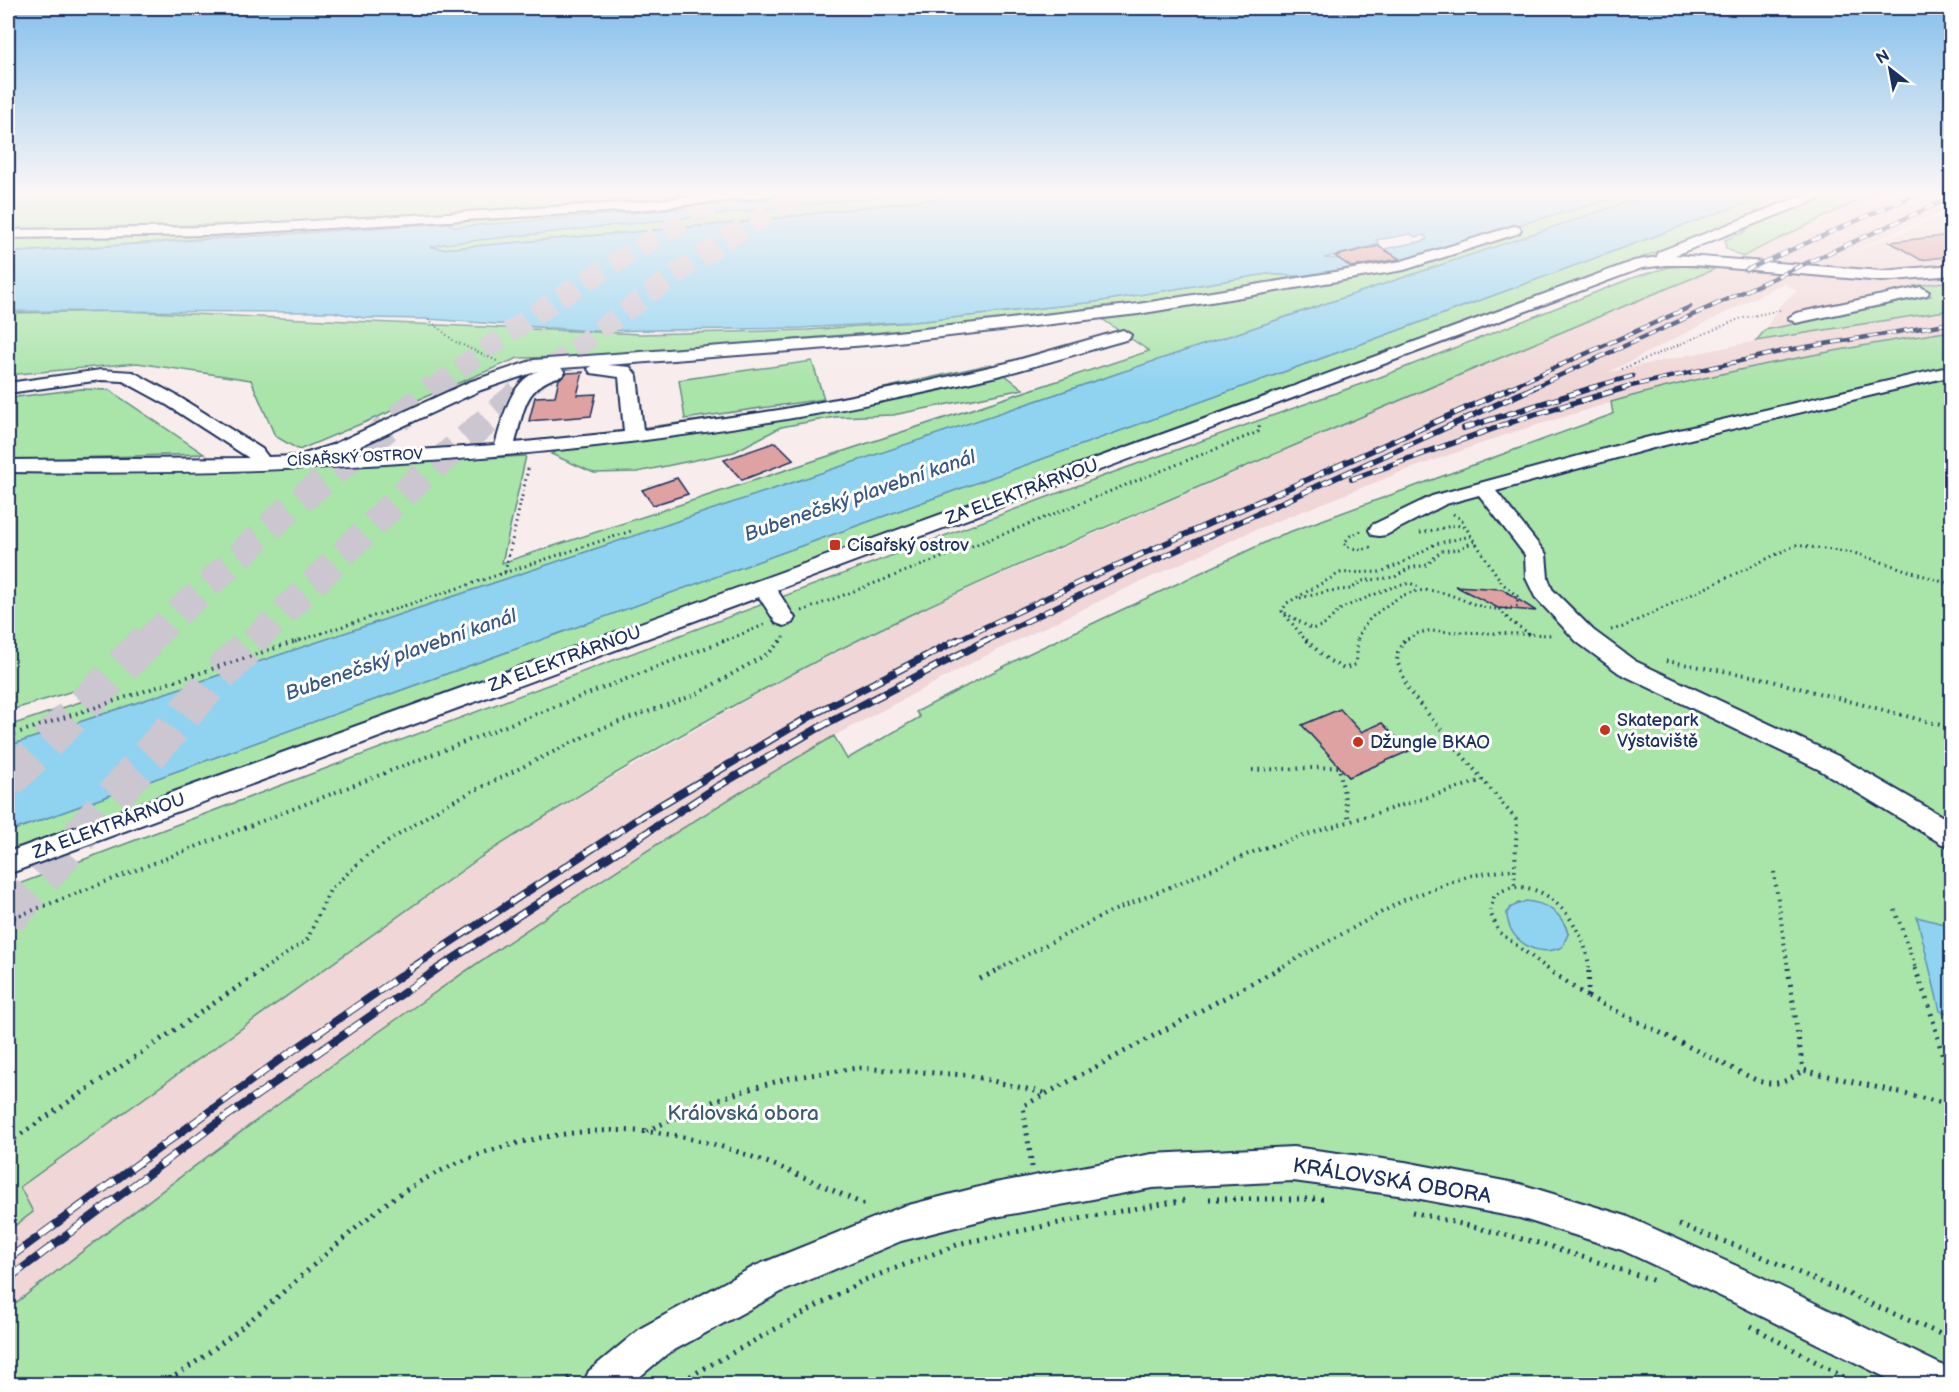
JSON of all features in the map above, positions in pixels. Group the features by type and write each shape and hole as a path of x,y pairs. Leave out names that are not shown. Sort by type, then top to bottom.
{"street":[{"path":"303,461 339,449 475,386 517,370 557,362 880,339 1138,309 1404,265 1429,257"},
{"path":"1639,264 1657,257"},
{"path":"1726,257 1746,265"},
{"name":"ZA ELEKTRÁRNOU","path":"8,863 1639,264 1680,260 1882,276 1952,270"},
{"path":"1882,276 1895,298"},
{"path":"1790,314 1920,292"},
{"name":"CÍSAŘSKÝ OSTROV","path":"8,466 177,465 410,457 634,435 848,403 999,370 1123,336"},
{"path":"504,448 521,394 527,383 548,373 596,369 624,371 628,376 632,393 634,435"},
{"path":"1379,530 1439,500 1652,442 1952,371"},
{"path":"8,388 101,375 133,378 255,453 262,462"},
{"path":"1484,489 1535,554 1537,578 1543,592 1585,636 1627,667 1829,763 1952,836"},
{"path":"763,586 784,618"},
{"name":"KRÁLOVSKÁ OBORA","path":"590,1378 768,1280 901,1224 995,1200 1034,1172 1152,1171 1293,1164 1405,1179 1520,1201 1626,1234 1748,1290 1939,1384"}],"path":[{"path":"1622,369 1739,319 1790,314"},
{"path":"428,319 454,341 517,370"},
{"path":"8,920 1006,533 1258,432 1260,421 1246,410"},
{"path":"505,572 533,446"},
{"path":"8,736 631,531"},
{"path":"1471,536 1502,583 1519,601 1518,606 1512,610 1499,609 1410,583 1390,588 1342,608 1324,625 1312,628 1302,625 1282,611 1285,604 1321,585 1329,576 1341,572 1382,571 1445,540 1471,536"},
{"path":"1296,598 1351,589 1362,581 1395,577 1409,568 1427,565 1441,551 1459,549 1474,541"},
{"path":"1514,886 1517,821 1409,691 1399,675 1396,657 1399,645 1414,632 1428,630 1585,636 1623,627 1796,545 1819,545 1849,552 1952,585"},
{"path":"1282,611 1296,630 1331,663 1344,669 1356,664 1359,657 1358,637 1391,598 1408,590 1422,588"},
{"path":"1499,609 1510,621 1531,634"},
{"path":"8,1143 307,940 330,890 366,856 443,806 602,728 695,695 769,653 788,633 784,618"},
{"path":"1658,659 1757,677 1952,728"},
{"path":"1252,770 1339,767 1350,821"},
{"path":"980,979 1108,913 1257,850 1484,780"},
{"path":"1034,1172 1023,1106 1049,1094 1404,900 1468,876 1515,869"},
{"path":"1773,873 1803,1070"},
{"path":"1588,997 1588,958 1577,931 1562,909 1550,898 1536,891 1514,886 1494,896 1490,912 1499,932 1588,997 1749,1078 1772,1086 1791,1080 1803,1070"},
{"path":"1895,910 1929,1006 1952,1089"},
{"path":"645,1132 719,1098 790,1078 857,1068 967,1075 1049,1094"},
{"path":"1803,1070 1952,1105"},
{"path":"162,1384 230,1340 375,1212 437,1172 482,1152 537,1138 613,1131 676,1136 730,1149 836,1191 875,1210 865,1214"},
{"path":"676,1384 862,1281 962,1243 1098,1215 1191,1199"},
{"path":"1203,1199 1335,1200"},
{"path":"1399,1209 1543,1244 1660,1283"},
{"path":"1677,1224 1742,1248 1952,1339"},
{"path":"1743,1322 1856,1384"},
{"path":"562,1384 590,1378"}],"shaded area":[{"path":"1742,257 1951,257 1951,281 1915,287 1932,296 1765,330 1779,306 1797,291 1784,283 1609,372 1784,335 1951,310 1951,331 1856,346 1701,378 1514,432 1404,471 1252,531 981,658 834,736 746,788 546,918 297,1090 152,1197 8,1309 8,1231 33,1212 20,1187 439,886 529,826 769,687 918,611 1528,345"}],"green space":[{"path":"1420,257 1465,257 8,746 8,726 98,696 76,690 8,711 8,398 81,389 109,390 204,454 67,458 183,458 175,472 526,456 502,563 1149,351 1099,317 1112,305 966,325 582,357 518,358 299,450 275,436 251,380 137,363 8,375 8,313 125,311 641,334 808,330 924,321 1095,302 1267,274 1310,277 1404,262"},
{"path":"1598,257 1643,257 484,681 8,852 8,832"},
{"path":"1669,267 1715,269 1413,395 996,575 862,638 750,696 641,758 481,857 20,1187 33,1212 8,1231 8,888 1106,475 1378,378 1632,278"},
{"path":"1951,281 1951,310 1756,341 1765,330 1931,296 1914,286"},
{"name":"Královská obora","path":"1951,331 1951,926 1918,918 1949,1014 1951,1012 1951,1384 8,1384 8,1309 208,1156 411,1009 620,868 834,736 847,759 920,717 916,712 1030,653 1281,535 1613,414 1611,402 1738,370","holes":["1488,589 1502,589 1514,597 1498,608 1485,600","1340,710 1361,732 1382,724 1409,751 1349,777 1302,725","1518,903 1542,908 1555,914 1565,925 1568,934 1562,947 1507,913"]},
{"path":"812,361 824,399 685,419 679,380"},
{"path":"991,364 1023,389 893,415 835,417 781,427 734,452 637,472 594,473 551,454 588,435 800,407"}],"water":[{"path":"8,257 1328,257 1324,258 1340,259 1356,271 1310,277 1267,274 1095,302 924,321 801,328 591,331 428,319 364,318 333,312 8,311"},
{"path":"1396,257 1420,257 1404,262"},
{"name":"Bubenečský plavební kanál","path":"1464,257 1598,257 8,832 8,746"},
{"path":"1526,901 1553,910 1562,920 1568,934 1562,947 1543,951 1525,945 1518,939 1508,923 1507,913 1511,907"},
{"path":"1917,917 1951,926 1952,1012 1949,1014 1940,1011"}],"building":[{"path":"1336,257 1397,257 1400,259 1351,267"},
{"path":"1916,257 1945,257 1921,260"},
{"path":"583,372 577,395 596,394 591,416 529,421 535,397 555,396 559,379 567,373"},
{"path":"776,442 794,460 742,480 724,460"},
{"path":"677,478 688,494 653,505 642,490"},
{"path":"1455,586 1502,589 1536,611 1498,608"},
{"name":"Džungle BKAO","path":"1340,709 1361,732 1382,723 1409,751 1349,777 1302,725"}],"tunnel":[{"path":"434,388 506,334 625,257"},
{"path":"526,388 592,335 702,257"},
{"path":"147,642 287,511 436,387"},
{"path":"253,642 421,477 527,387"},
{"path":"8,781 148,640"},
{"path":"8,919 210,684 255,640"}],"railway":[{"path":"1746,270 1775,257"},
{"path":"1532,388 1820,257"},
{"path":"1509,388 1690,307"},
{"path":"1622,388 1788,350 1952,323"},
{"path":"1589,388 1633,376"},
{"path":"954,642 1093,576 1513,387"},
{"path":"984,642 1103,584 1535,387"},
{"path":"1464,428 1595,387"},
{"path":"1352,479 1523,418 1627,387"},
{"path":"410,969 642,816 814,714 957,640"},
{"path":"437,969 715,788 827,723 987,640"},
{"path":"8,1259 278,1061 412,968"},
{"path":"8,1279 210,1128 439,968"}],"place":[{"name":"Císařský ostrov","path":"835,545"},
{"name":"Skatepark Výstaviště","path":"1605,730"},
{"name":"Džungle BKAO","path":"1358,742"}]}
